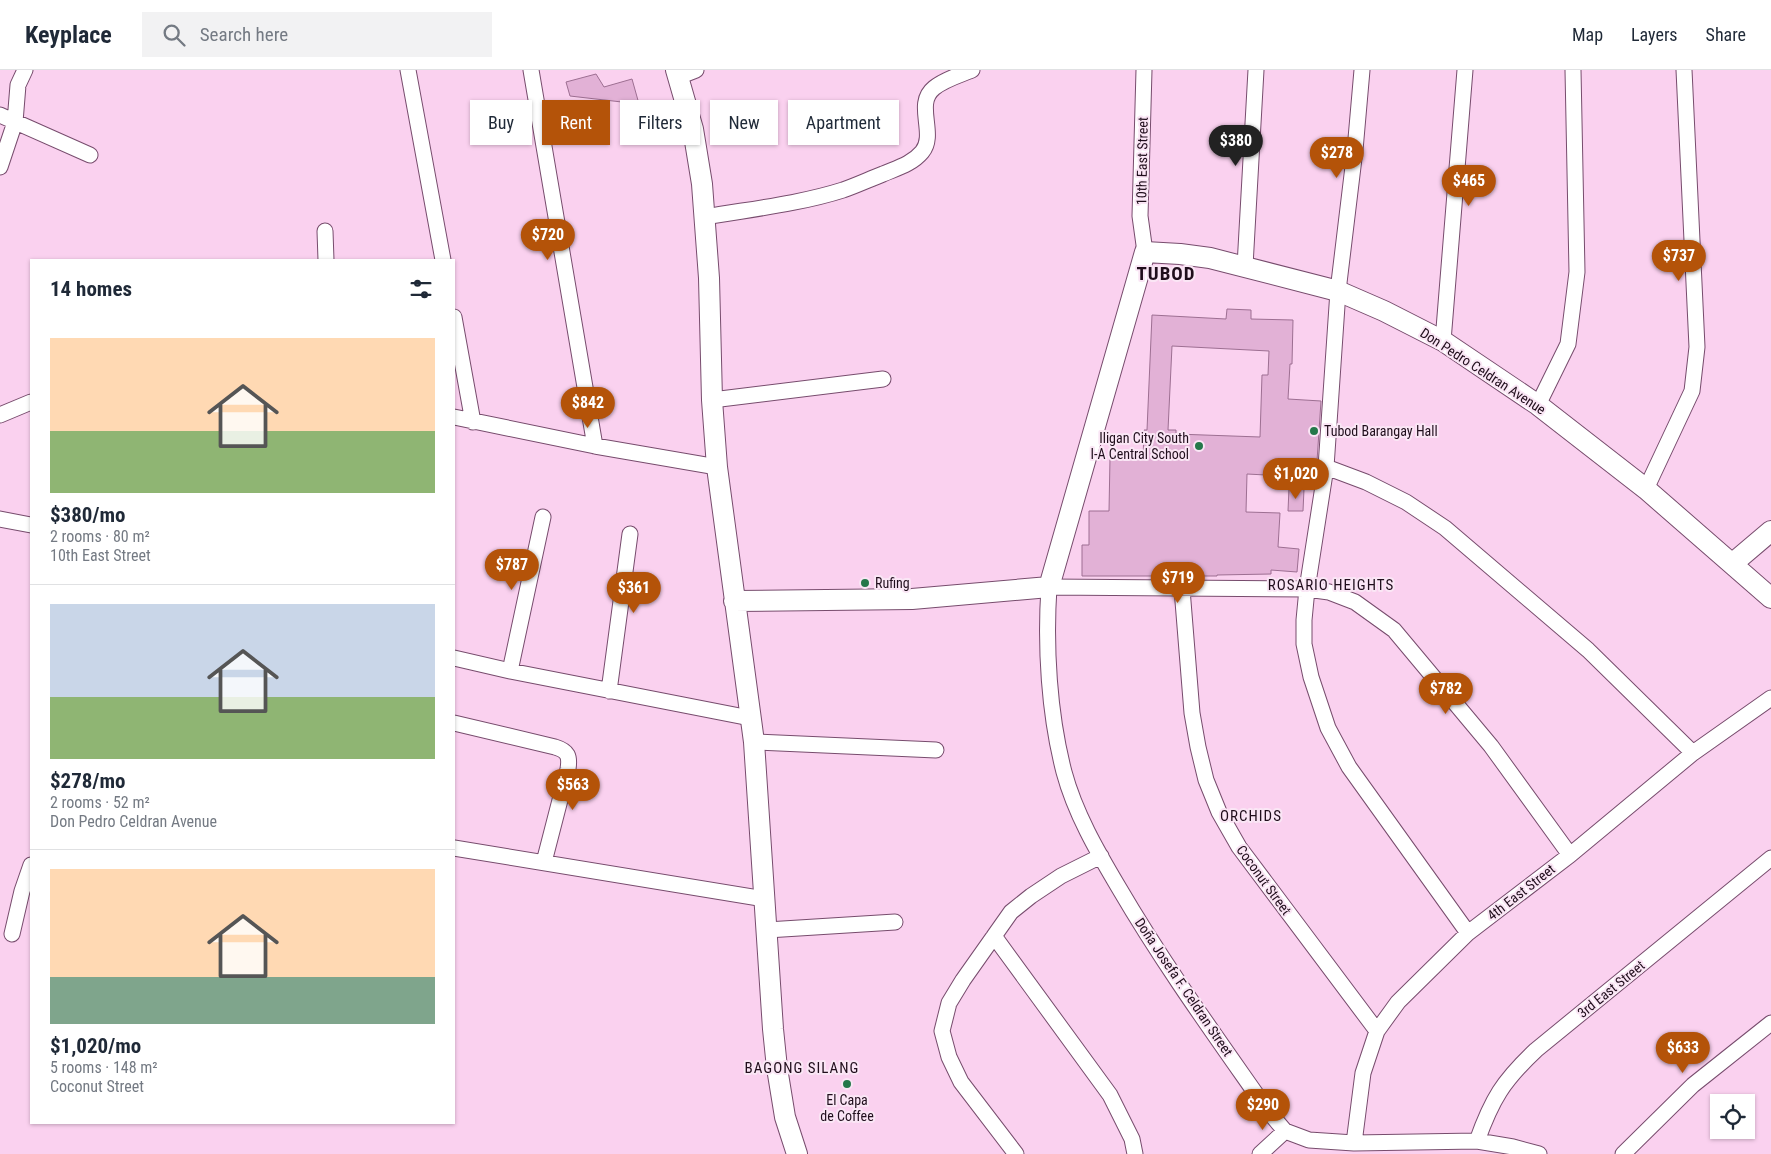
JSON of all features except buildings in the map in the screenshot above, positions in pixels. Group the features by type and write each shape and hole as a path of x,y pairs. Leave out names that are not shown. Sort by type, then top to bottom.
{"street":[{"path":"0,167 15,122 18,85 25,70"},
{"path":"408,70 443,259"},
{"path":"531,70 595,446"},
{"path":"705,217 794,202 843,190 910,163 926,148 928,131 925,104 928,95 942,82 972,70"},
{"name":"10th East Street","path":"1144,70 1140,216 1145,252"},
{"path":"1245,266 1256,70"},
{"path":"1362,70 1355,150 1338,291 1326,467 1307,589 1304,644 1310,676 1328,728 1349,767 1468,934"},
{"path":"1442,341 1465,70"},
{"path":"1538,405 1568,344 1577,272 1572,70"},
{"path":"1646,490 1692,391 1697,347 1684,70"},
{"path":"683,72 702,184 709,278 712,400 717,467 754,742 777,1068 785,1117 797,1154"},
{"path":"0,115 90,155"},
{"path":"325,231 326,259"},
{"path":"1048,587 1145,252"},
{"name":"Don Pedro Celdran Avenue","path":"1145,252 1180,254 1245,266 1338,291 1384,310 1442,341 1538,405 1646,490 1771,598"},
{"path":"455,323 473,422"},
{"path":"712,400 883,379"},
{"path":"0,415 30,402"},
{"path":"455,417 595,446 717,467"},
{"path":"1326,467 1366,482 1406,502 1445,528 1588,650 1693,753"},
{"path":"510,671 543,517"},
{"path":"0,519 30,525"},
{"path":"1732,564 1771,531"},
{"path":"609,691 630,534"},
{"path":"734,601 912,599 1048,587 1307,589 1329,592 1355,602 1394,630 1491,746 1570,855"},
{"name":"Doña Josefa F. Celdran Street","path":"1048,587 1046,627 1048,668 1056,732 1064,772 1078,812 1100,856 1145,932 1268,1111 1286,1131 1309,1140 1354,1143 1477,1141 1513,1147 1539,1154"},
{"name":"Coconut Street","path":"1182,589 1192,713 1206,780 1219,812 1239,847 1377,1031"},
{"path":"455,658 510,671 750,718"},
{"name":"4th East Street","path":"1354,1143 1363,1073 1377,1031 1398,1002 1468,934 1570,855 1693,753 1771,698"},
{"path":"455,723 556,747 566,751 569,755 568,769 544,862"},
{"path":"754,742 936,750"},
{"path":"455,848 765,899"},
{"path":"1016,1154 961,1082 949,1056 942,1031 949,1003 1011,912 1061,876 1100,856"},
{"name":"3rd East Street","path":"1477,1141 1488,1112 1501,1087 1516,1068 1771,858"},
{"path":"12,934 24,914 22,891 30,868"},
{"path":"767,930 896,922"},
{"path":"994,936 1110,1095 1132,1139 1136,1154"},
{"path":"1623,1154 1693,1085 1771,1023"},
{"path":"1260,1154 1286,1131"}],"place":[{"name":"Tubod Barangay Hall","path":"1314,431"},
{"name":"Iligan City South I-A Central School","path":"1199,446"},
{"name":"Rufing","path":"865,583"},
{"name":"El Capa de Coffee","path":"847,1084"}],"district":[{"name":"TUBOD","path":"1166,273"},
{"name":"ROSARIO HEIGHTS","path":"1331,585"},
{"name":"ORCHIDS","path":"1251,816"},
{"name":"BAGONG SILANG","path":"802,1068"}]}
